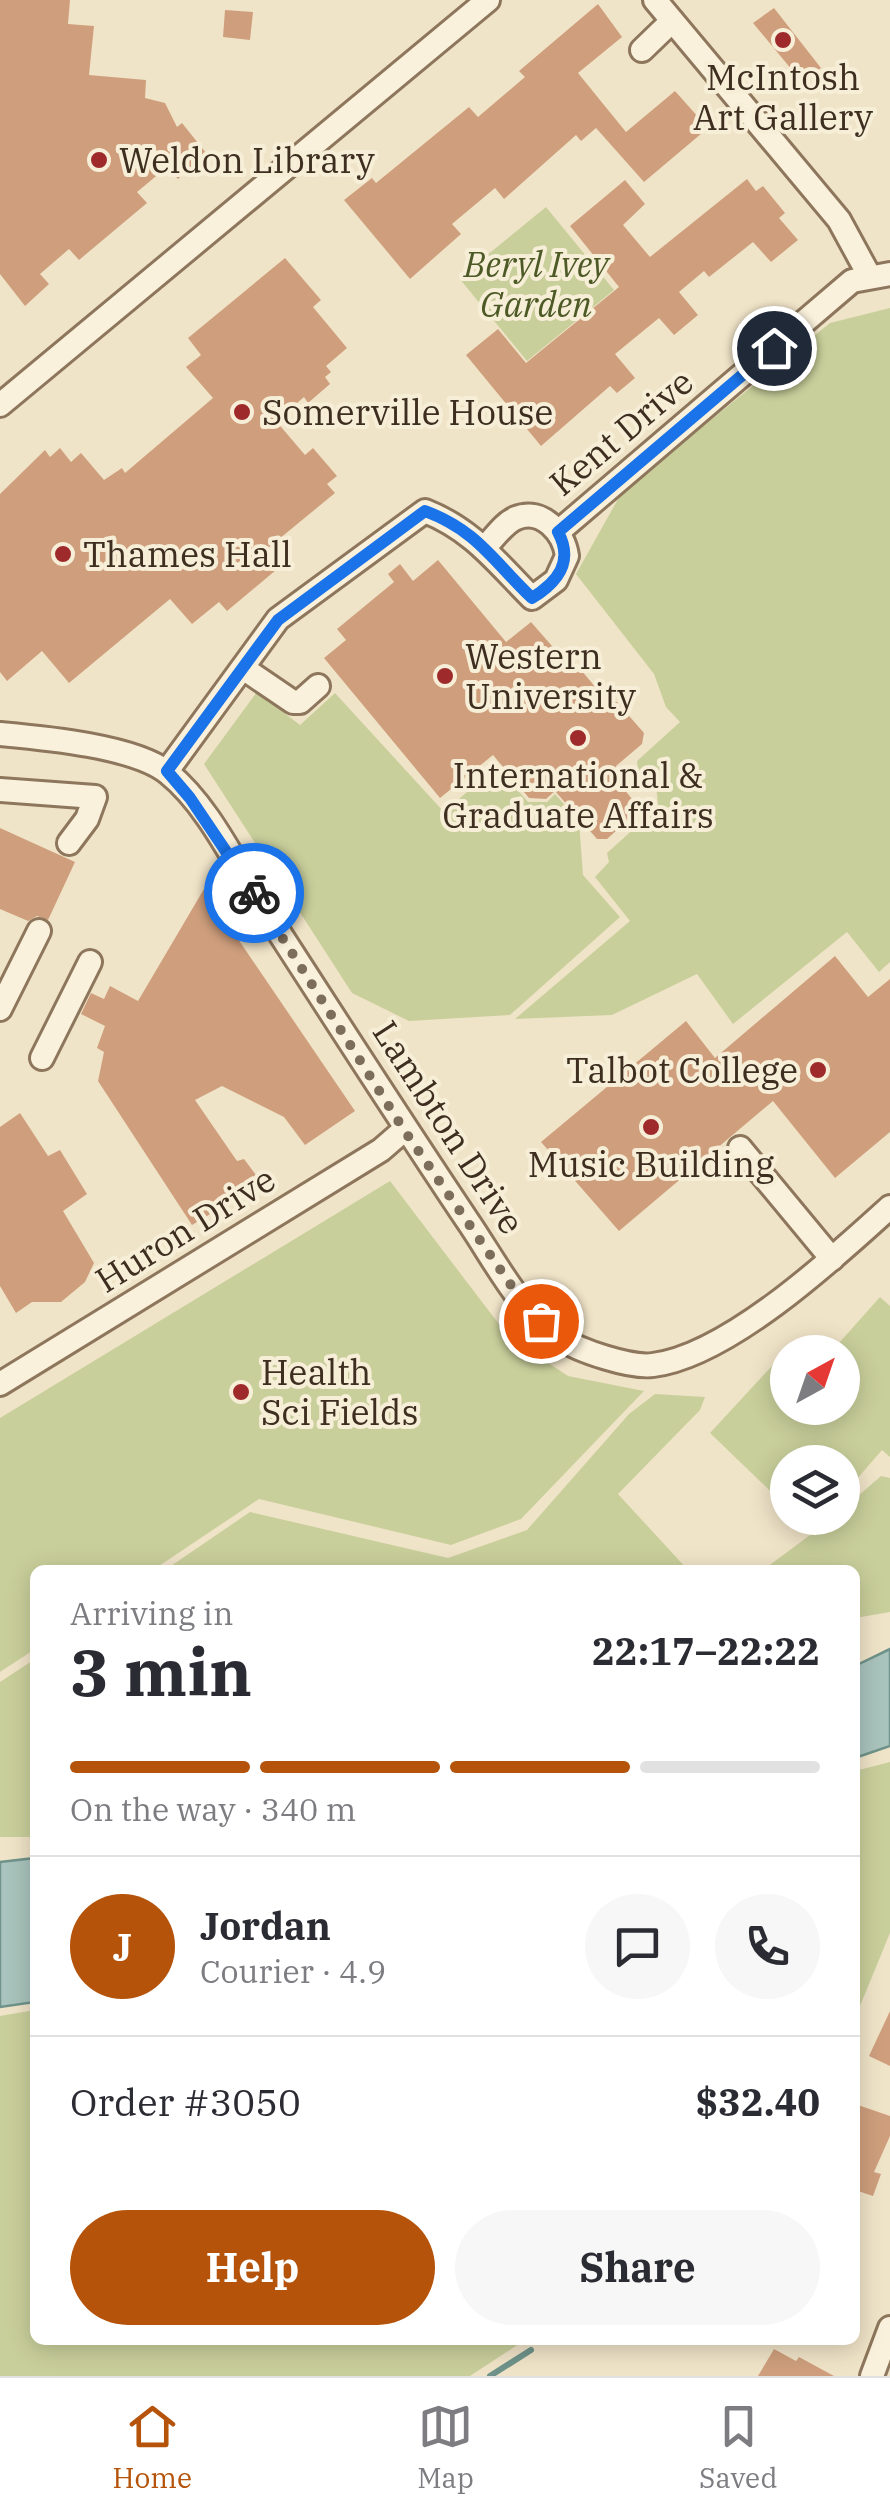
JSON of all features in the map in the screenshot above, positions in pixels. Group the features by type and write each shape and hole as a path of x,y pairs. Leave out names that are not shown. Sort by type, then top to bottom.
{"street":[{"path":"0,405 488,0"},
{"name":"Kent Drive","path":"558,532 852,281 880,276 839,220 655,0"},
{"path":"642,50 672,21"},
{"name":"Kent Drive","path":"167,771 278,620 425,511 454,522 486,546 532,598 562,571 566,552 558,532 535,516 516,518 486,546"},
{"path":"243,668 293,702 300,702 318,686"},
{"path":"0,734 78,742 167,771"},
{"name":"Lambton Drive","path":"167,771 217,836 404,1130 524,1304 558,1338 586,1352 651,1366 699,1351 738,1328 832,1260 890,1206"},
{"path":"0,790 94,797 87,818 69,843"},
{"path":"0,1010 38,931"},
{"path":"42,1058 90,962"},
{"name":"Huron Drive","path":"0,1384 381,1150 404,1130"},
{"path":"740,1148 832,1260"},
{"path":"872,2376 890,2328"}],"green space":[{"name":"Beryl Ivey Garden","path":"546,207 614,290 527,361 459,278"},
{"path":"890,308 890,962 879,972 847,932 733,1024 697,974 612,1015 515,1019 630,921 595,877 609,862 607,853 658,807 657,793 638,770 637,761 680,722 666,707 654,674 576,574 622,492 830,323"},
{"path":"257,692 300,725 335,693 444,812 497,766 528,802 547,802 555,794 579,821 583,875 620,917 510,1015 409,1021 352,993 204,764"},
{"name":"Health Sci Fields","path":"390,1181 508,1336 568,1376 644,1391 521,1519 451,1545 259,1499 160,1565 30,1565 30,1652 0,1672 0,1418"},
{"path":"880,1297 890,1306 890,1457 882,1450 860,1475 860,1445 770,1445 770,1491 710,1433 770,1368 770,1425 860,1425 860,1335 846,1335"},
{"path":"655,1394 705,1397 700,1410 618,1494 683,1565 172,1565 250,1512 448,1558 527,1530 629,1414"},
{"path":"881,1476 890,1478 890,1612 860,1617 860,1565 770,1565 810,1535 860,1535 860,1494"},
{"path":"30,1662 30,1837 0,1837 0,1682"},
{"path":"890,1762 890,1933 860,2006 860,1770"},
{"path":"30,2011 30,2345 517,2345 470,2376 0,2376 0,2016"}],"water":[{"path":"890,1649 890,1746 860,1756 860,1664"},
{"path":"30,1859 30,2003 0,2007 0,1862"}],"building":[{"name":"Weldon Library","path":"0,0 70,0 68,24 94,26 89,75 146,80 145,98 165,103 177,127 182,123 206,153 178,179 167,167 137,192 147,203 79,260 69,249 40,274 49,284 25,306 0,274"},
{"path":"598,4 622,37 578,73 626,132 675,91 708,128 644,182 596,128 581,141 576,135 504,199 495,188 452,224 461,234 410,279 344,200 372,178 376,183 469,107 478,117 525,77 519,71"},
{"name":"McIntosh Art Gallery","path":"774,8 821,68 802,82 753,23"},
{"path":"225,10 253,12 250,40 223,37"},
{"path":"747,179 756,191 763,186 785,213 779,218 798,240 771,262 753,242 709,277 704,271 679,292 698,315 674,335 659,318 615,354 635,378 617,393 610,386 541,446 466,355 498,329 526,363 619,287 570,226 625,180 645,204 623,225 650,257"},
{"path":"285,258 321,300 313,307 347,348 326,366 331,372 325,377 330,384 308,403 304,397 276,421 305,455 313,448 337,476 327,484 335,493 262,553 276,570 227,611 219,602 192,624 170,599 69,683 42,651 7,681 0,672 0,494 45,450 50,457 60,448 71,462 81,453 104,480 122,468 125,473 213,398 186,367 201,355 188,338"},
{"path":"438,560 506,642 531,622 566,662 571,658 607,701 617,702 644,733 642,744 616,766 616,779 636,804 635,814 607,839 597,839 555,791 546,799 529,798 493,755 440,798 324,658 346,640 337,629 394,582 388,574 400,564 413,581"},
{"path":"0,828 75,862 48,920 37,916 28,921 0,909"},
{"path":"204,889 355,1111 305,1145 284,1117 222,1086 195,1100 237,1161 244,1159 262,1183 192,1225 98,1081 104,1052 97,1048 105,1026 81,1014 91,993 104,999 110,986 138,1001"},
{"path":"835,956 868,997 890,979 890,1132 835,1178 773,1101 619,1231 541,1142 686,1021 715,1058"},
{"path":"20,1113 48,1156 60,1150 87,1194 63,1211 94,1263 85,1282 61,1302 32,1302 16,1313 0,1286 0,1127"},
{"path":"890,2011 890,2066 869,2056"},
{"path":"860,2106 890,2116 890,2136 874,2172 881,2174 873,2196 860,2192"},
{"path":"774,2349 796,2361 799,2357 834,2376 758,2376"}],"waterway":[{"path":"490,2376 531,2350"}],"way so far":[{"path":"254,893 404,1130 524,1304 541,1321"}],"place":[{"name":"McIntosh Art Gallery","path":"783,40"},
{"name":"Weldon Library","path":"99,160"},
{"name":"Somerville House","path":"242,412"},
{"name":"Thames Hall","path":"63,554"},
{"name":"Western University","path":"445,676"},
{"name":"International & Graduate Affairs","path":"578,738"},
{"name":"Talbot College","path":"818,1070"},
{"name":"Music Building","path":"651,1127"},
{"name":"Health Sci Fields","path":"241,1392"}],"route":[{"path":"254,893 190,798 167,771 278,620 425,511 454,522 486,546 532,598 562,571 566,552 558,532 774,348"}]}
